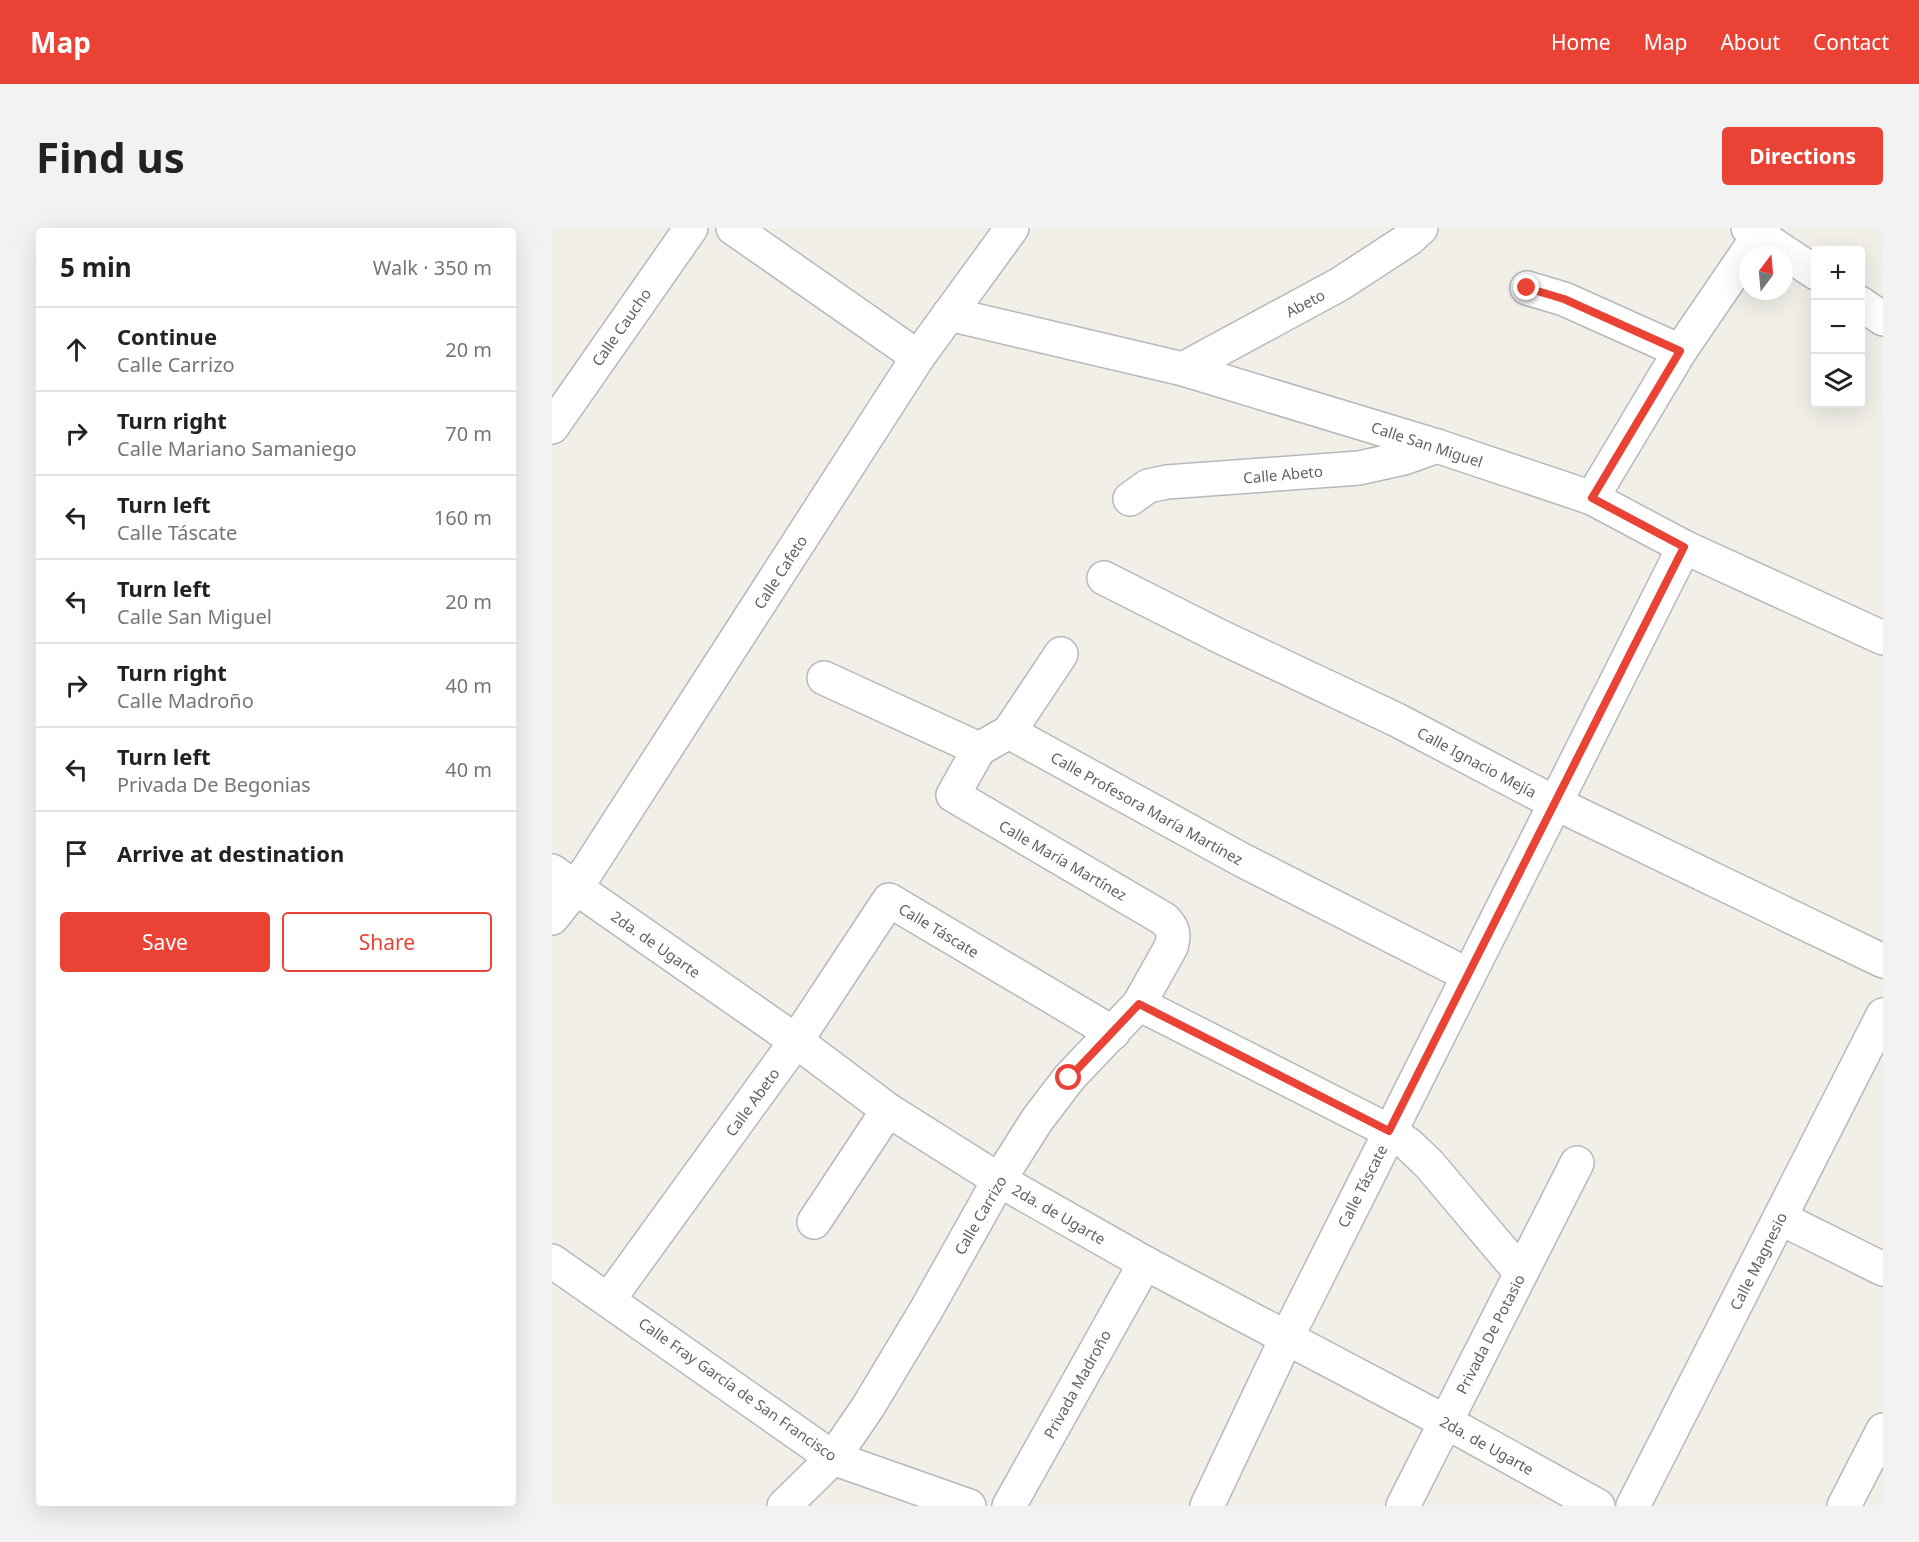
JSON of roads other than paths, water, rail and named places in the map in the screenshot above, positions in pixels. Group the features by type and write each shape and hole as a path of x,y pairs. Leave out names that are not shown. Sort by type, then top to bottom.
{"street":[{"name":"Calle Caucho","path":"552,427 691,228"},
{"path":"733,228 918,357"},
{"name":"Calle Cafeto","path":"552,918 564,879 918,357 1012,228"},
{"name":"Abeto","path":"1183,369 1340,284 1409,239 1421,228"},
{"path":"1592,498 1680,351 1757,230 1811,270"},
{"path":"1527,288 1564,299 1680,351"},
{"path":"1865,306 1883,319"},
{"name":"Calle San Miguel","path":"949,314 1183,369 1437,446 1592,498 1684,547 1883,638"},
{"name":"Calle Abeto","path":"1130,499 1148,486 1167,482 1359,468 1404,458 1437,446"},
{"name":"Calle Táscate","path":"1207,1506 1287,1337 1389,1131 1684,547"},
{"name":"Calle Ignacio Mejía","path":"1104,578 1221,637 1397,720 1555,803 1883,961"},
{"path":"824,678 979,749 1009,732 1061,654"},
{"name":"Calle Profesora María Martínez","path":"1009,732 1242,860 1468,975"},
{"name":"Calle María Martínez","path":"979,749 953,795 1164,919 1171,926"},
{"name":"2da. de Ugarte","path":"564,879 796,1041 888,1110 999,1180 1145,1263 1446,1422 1598,1506"},
{"name":"Calle Abeto","path":"609,1299 796,1041 889,900"},
{"name":"Calle Táscate","path":"889,900 1113,1033"},
{"name":"Calle Carrizo","path":"784,1506 834,1458 868,1407 925,1312 999,1180 1037,1120 1069,1078 1139,1004 1171,947 1174,939 1171,926"},
{"path":"1139,1004 1389,1131 1408,1144 1429,1164 1521,1274"},
{"name":"Calle Magnesio","path":"1633,1506 1883,1016"},
{"path":"814,1222 888,1110"},
{"name":"Privada De Potasio","path":"1403,1506 1577,1163"},
{"path":"1780,1218 1883,1269"},
{"name":"Calle Fray García de San Francisco","path":"552,1261 834,1458 969,1506"},
{"name":"Privada Madroño","path":"1009,1506 1145,1263"},
{"path":"1844,1506 1883,1430"}]}
